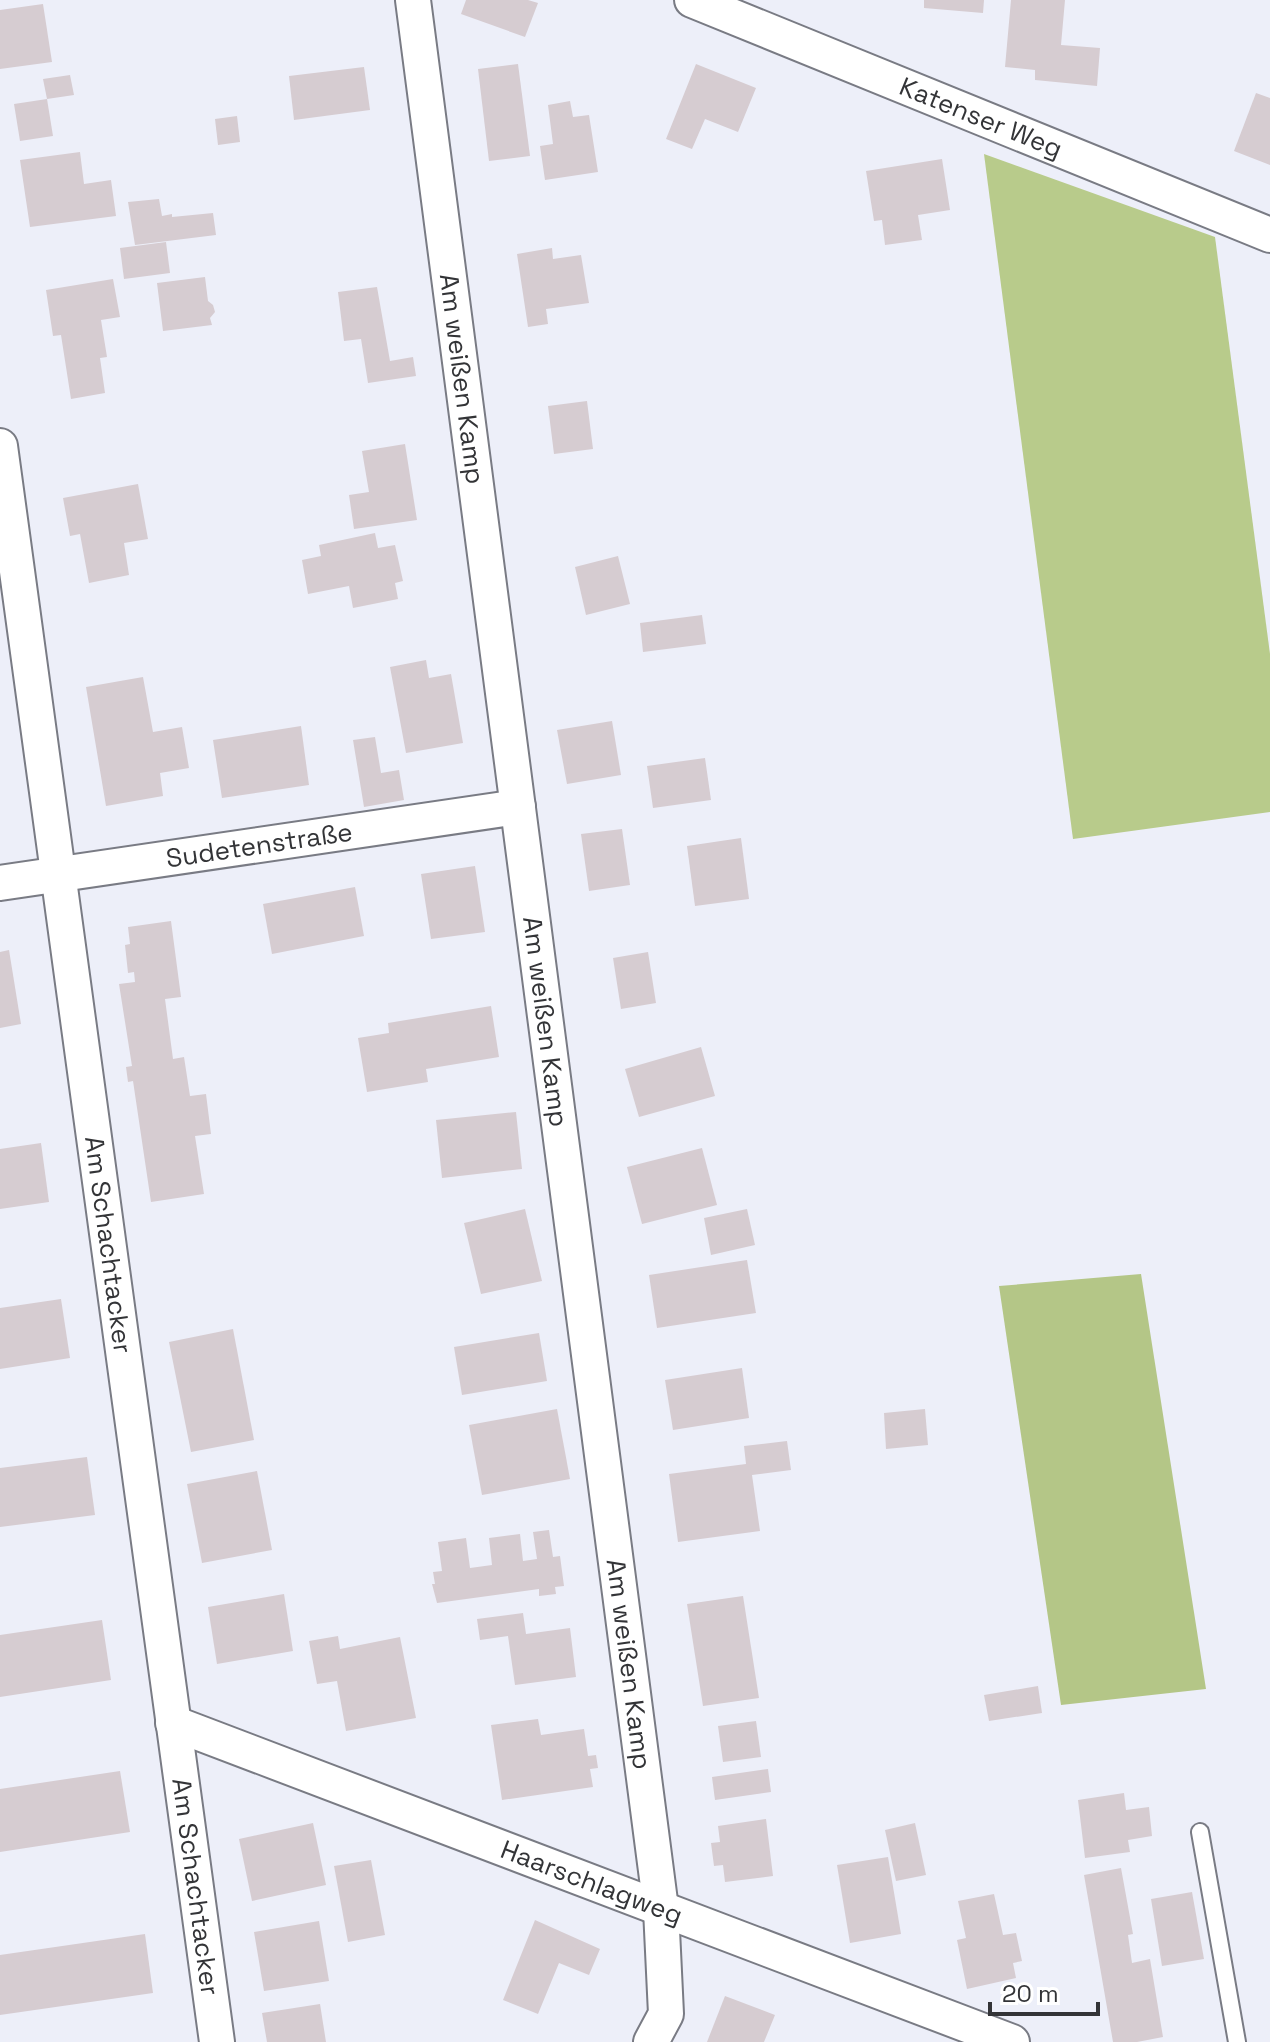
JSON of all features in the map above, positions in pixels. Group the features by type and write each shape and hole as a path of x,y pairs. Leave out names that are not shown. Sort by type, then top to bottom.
{"street":[{"name":"Am weißen Kamp","path":"413,0 661,1909 666,2014 651,2042"},
{"name":"Katenser Weg","path":"692,0 1270,235"},
{"name":"Am Schachtacker","path":"0,446 217,2042"},
{"name":"Sudetenstraße","path":"0,883 518,807"},
{"name":"Haarschlagweg","path":"173,1723 1012,2042"}],"lane":[{"path":"1200,1832 1237,2042"}],"green space":[{"path":"984,154 1215,237 1270,654 1270,812 1073,839"},
{"path":"1141,1274 1206,1689 1061,1705 999,1286"}],"building":[{"path":"466,0 528,0 538,3 525,37 461,14"},
{"path":"924,0 984,0 983,13 924,8"},
{"path":"1011,0 1065,0 1061,45 1100,48 1097,86 1035,80 1035,70 1005,67"},
{"path":"43,4 52,62 0,69 0,10"},
{"path":"518,64 530,156 489,161 478,69"},
{"path":"696,64 756,88 738,132 705,119 692,149 666,139"},
{"path":"364,67 370,110 294,120 289,76"},
{"path":"70,75 74,95 47,99 43,79"},
{"path":"1256,93 1270,98 1270,165 1234,151"},
{"path":"47,99 53,136 20,141 14,104"},
{"path":"570,101 573,117 589,115 598,172 545,180 540,146 553,144 548,105"},
{"path":"237,116 240,142 218,145 215,119"},
{"path":"80,152 84,184 111,180 116,216 30,227 20,160"},
{"path":"942,159 950,210 918,215 922,240 885,245 882,220 874,221 866,171"},
{"path":"159,199 162,216 213,213 216,235 135,245 128,202"},
{"path":"166,242 170,273 124,279 120,248"},
{"path":"552,248 553,259 581,255 589,303 546,309 548,324 528,327 517,254"},
{"path":"205,277 208,301 215,312 210,318 212,325 163,331 157,283"},
{"path":"113,279 120,317 101,320 107,357 100,358 105,393 71,399 61,335 53,336 46,290"},
{"path":"377,287 390,361 413,357 416,376 368,383 361,339 344,341 338,292"},
{"path":"587,401 593,449 554,454 548,406"},
{"path":"405,444 417,520 354,529 349,495 369,492 362,451"},
{"path":"138,484 148,539 124,543 129,575 89,583 80,534 70,536 63,498"},
{"path":"375,533 378,548 395,545 403,581 395,583 398,599 353,608 349,586 308,594 302,560 321,556 319,545"},
{"path":"618,556 630,604 586,615 575,567"},
{"path":"702,615 706,644 643,652 640,623"},
{"path":"426,660 429,678 451,674 463,743 406,753 390,667"},
{"path":"143,677 153,732 182,727 189,768 160,773 163,796 106,806 86,687"},
{"path":"612,721 621,775 567,784 557,730"},
{"path":"301,726 309,785 222,798 213,740"},
{"path":"375,737 381,773 399,770 404,800 364,807 353,740"},
{"path":"705,758 711,800 653,808 647,766"},
{"path":"622,829 630,885 589,891 581,834"},
{"path":"741,838 749,899 695,906 687,846"},
{"path":"475,866 485,932 431,939 421,874"},
{"path":"355,887 364,936 272,954 263,904"},
{"path":"171,921 181,997 165,999 173,1059 184,1057 190,1096 206,1094 211,1134 195,1136 204,1194 151,1202 133,1081 128,1082 126,1067 132,1066 119,984 135,982 134,972 128,973 125,945 130,944 128,927"},
{"path":"9,950 21,1024 0,1028 0,952"},
{"path":"648,952 656,1003 621,1009 613,958"},
{"path":"491,1006 499,1057 426,1069 428,1082 367,1092 358,1038 389,1033 388,1023"},
{"path":"701,1047 715,1096 639,1117 625,1069"},
{"path":"516,1112 522,1169 442,1178 436,1120"},
{"path":"41,1143 49,1202 0,1209 0,1149"},
{"path":"702,1148 717,1205 642,1224 627,1167"},
{"path":"525,1209 542,1281 481,1294 464,1223"},
{"path":"747,1209 755,1245 711,1255 704,1218"},
{"path":"747,1260 756,1313 657,1328 649,1275"},
{"path":"61,1299 70,1358 0,1369 0,1308"},
{"path":"233,1329 254,1440 191,1452 169,1342"},
{"path":"539,1333 547,1381 462,1395 454,1347"},
{"path":"742,1368 749,1418 673,1430 665,1380"},
{"path":"557,1409 570,1479 482,1495 469,1425"},
{"path":"925,1409 928,1445 886,1449 884,1413"},
{"path":"787,1441 791,1470 752,1475 760,1531 678,1542 669,1474 746,1464 744,1446"},
{"path":"87,1457 95,1515 0,1527 0,1468"},
{"path":"257,1471 272,1550 202,1563 187,1484"},
{"path":"549,1530 553,1557 560,1556 564,1586 555,1587 556,1594 539,1596 539,1589 437,1603 432,1584 435,1584 433,1572 442,1571 438,1542 466,1538 470,1568 492,1565 489,1538 520,1534 523,1561 537,1559 533,1532"},
{"path":"284,1594 293,1651 217,1664 208,1607"},
{"path":"743,1596 759,1698 703,1706 687,1604"},
{"path":"523,1613 526,1634 570,1628 576,1677 515,1685 508,1636 480,1640 477,1619"},
{"path":"102,1620 111,1680 0,1697 0,1635"},
{"path":"338,1636 340,1649 400,1637 416,1718 346,1731 337,1681 317,1684 309,1641"},
{"path":"1038,1686 1042,1713 989,1721 984,1695"},
{"path":"538,1719 541,1735 584,1729 588,1756 596,1755 598,1768 590,1769 593,1787 502,1800 491,1725"},
{"path":"756,1721 761,1757 723,1762 718,1726"},
{"path":"768,1769 771,1792 715,1800 712,1777"},
{"path":"120,1771 130,1832 0,1852 0,1789"},
{"path":"1124,1793 1126,1810 1149,1807 1152,1836 1128,1840 1130,1852 1085,1858 1078,1800"},
{"path":"766,1819 773,1876 725,1882 723,1865 714,1866 711,1843 720,1842 718,1826"},
{"path":"313,1823 326,1885 252,1901 239,1839"},
{"path":"915,1823 926,1875 896,1881 885,1830"},
{"path":"888,1857 901,1934 850,1943 837,1865"},
{"path":"371,1860 385,1935 348,1942 334,1866"},
{"path":"1121,1868 1133,1934 1128,1935 1132,1963 1150,1959 1163,2037 1137,2042 1113,2042 1084,1875"},
{"path":"1192,1892 1204,1959 1162,1966 1151,1899"},
{"path":"994,1894 1003,1935 1016,1933 1022,1961 1013,1963 1016,1978 967,1989 957,1940 966,1938 958,1901"},
{"path":"535,1920 600,1949 589,1975 559,1963 538,2014 503,2000"},
{"path":"319,1921 329,1981 264,1991 254,1932"},
{"path":"145,1934 153,1993 0,2015 0,1955"},
{"path":"725,1996 775,2015 764,2042 707,2042"},
{"path":"320,2004 326,2042 267,2042 262,2013"}]}
